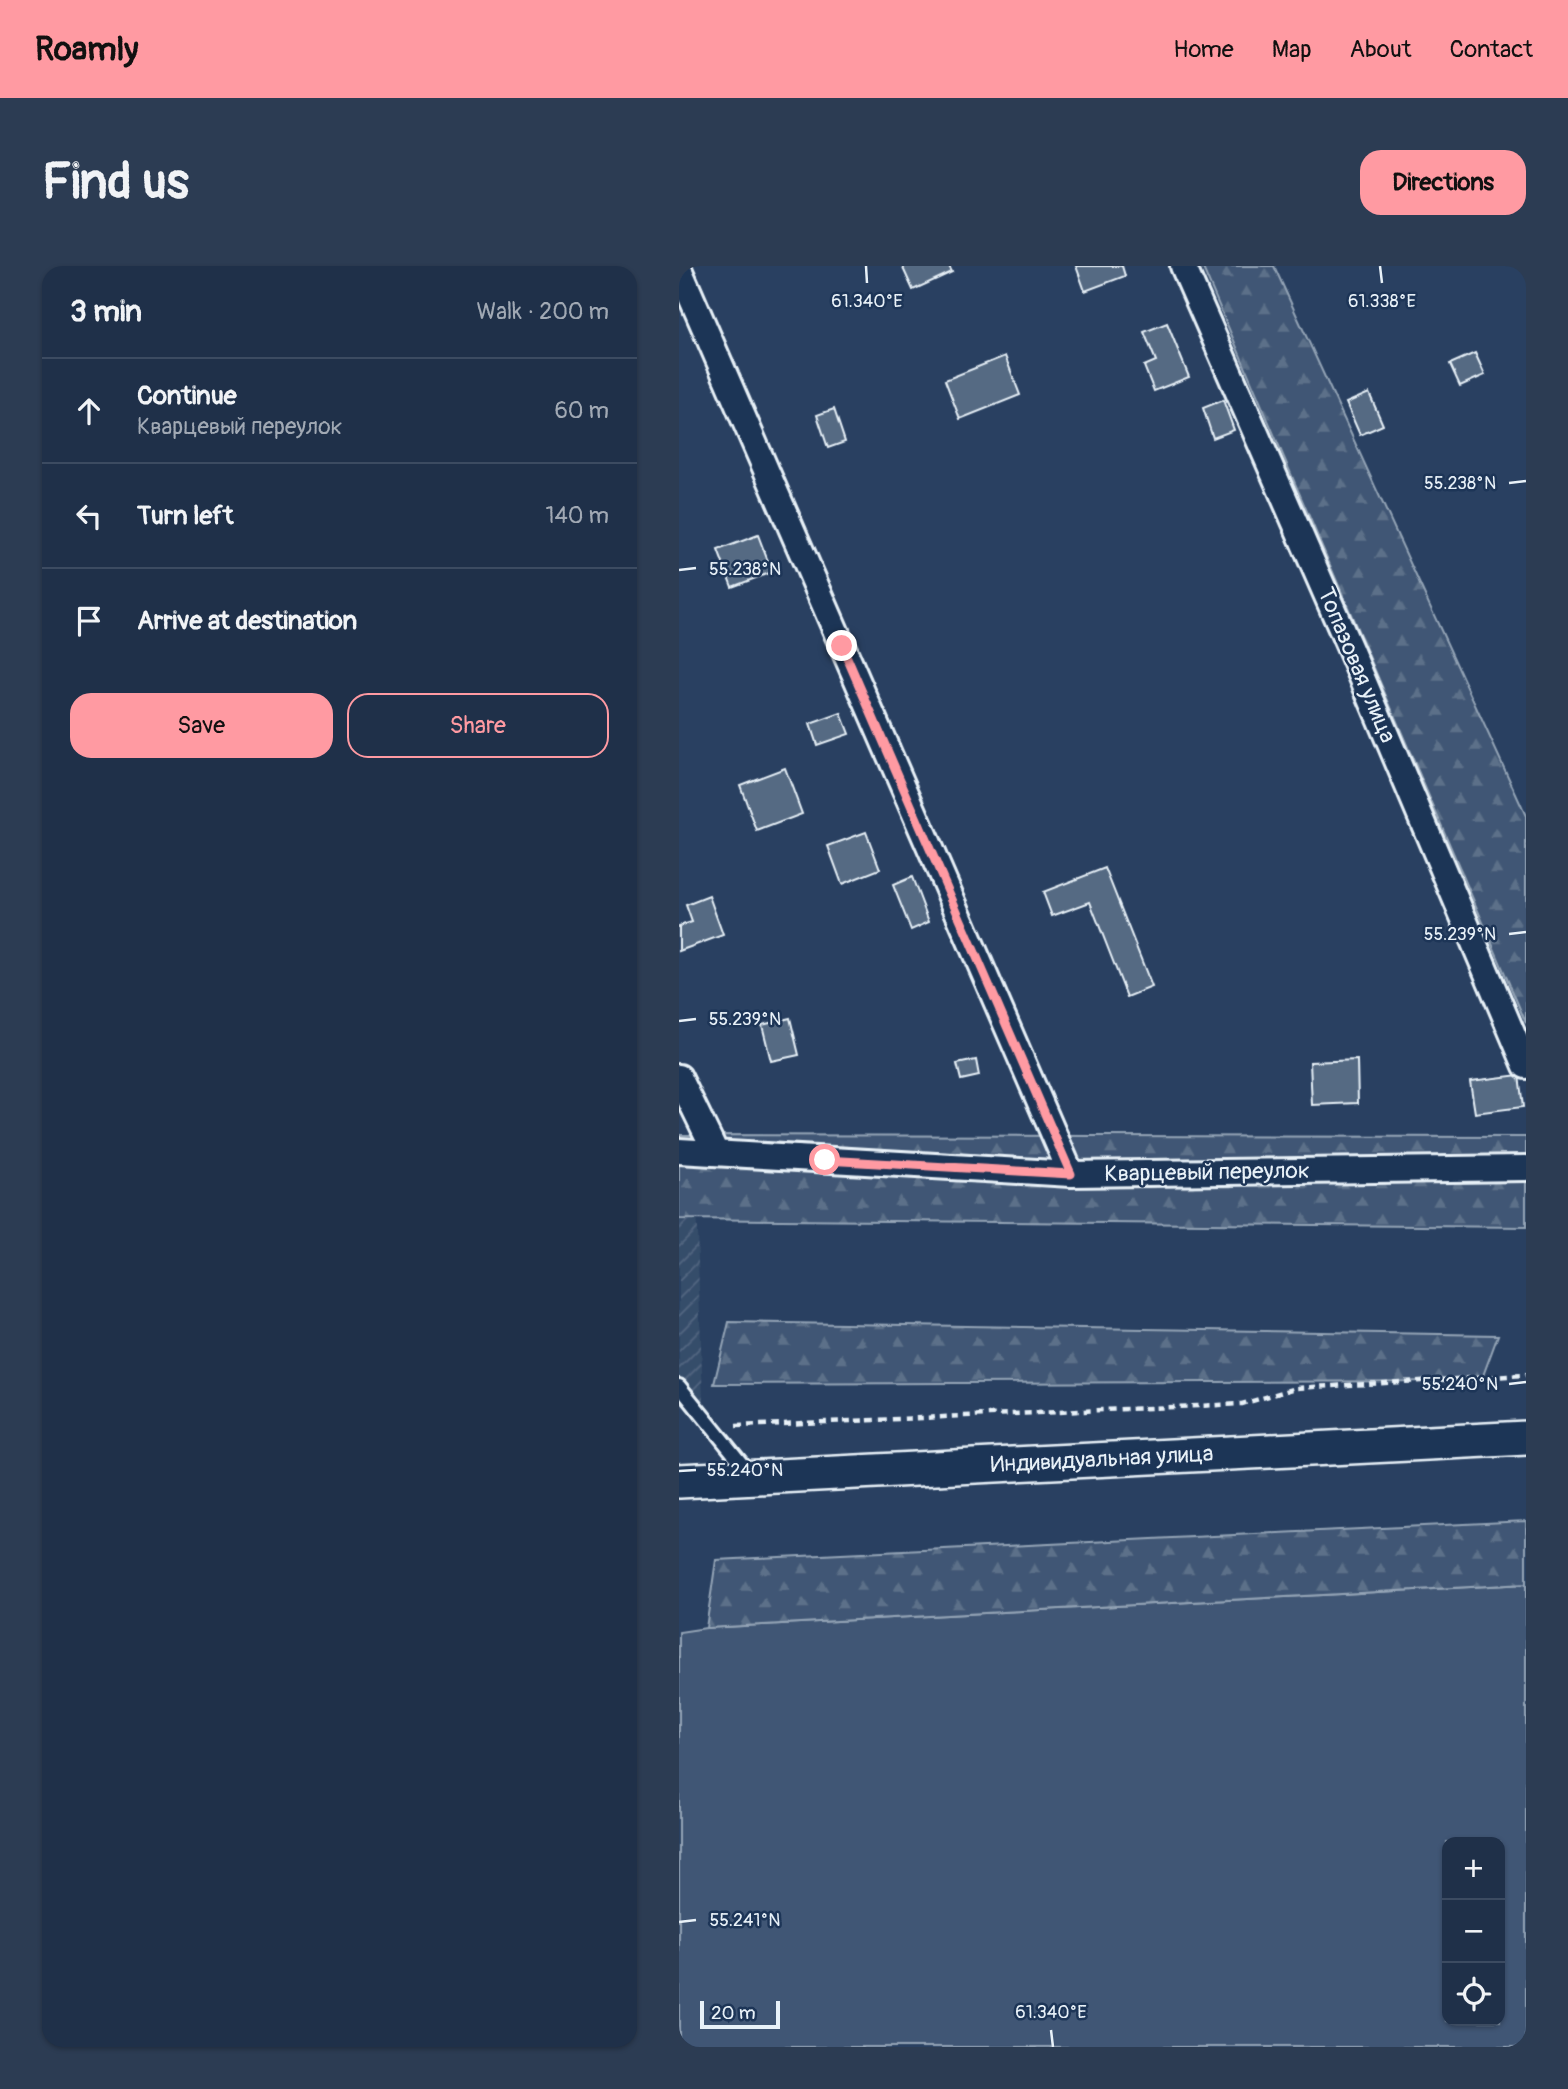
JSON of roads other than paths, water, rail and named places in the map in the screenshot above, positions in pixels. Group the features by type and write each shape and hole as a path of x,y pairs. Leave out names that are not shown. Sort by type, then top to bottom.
{"main road":[{"name":"Индивидуальная улица","path":"679,1481 1526,1438"}],"street":[{"name":"Топазовая улица","path":"1183,266 1350,649 1526,1066"},
{"path":"679,270 1071,1174"},
{"path":"679,1077 716,1153"},
{"name":"Кварцевый переулок","path":"679,1150 1071,1174 1526,1168"}],"lane":[{"path":"679,1386 752,1477"}]}
